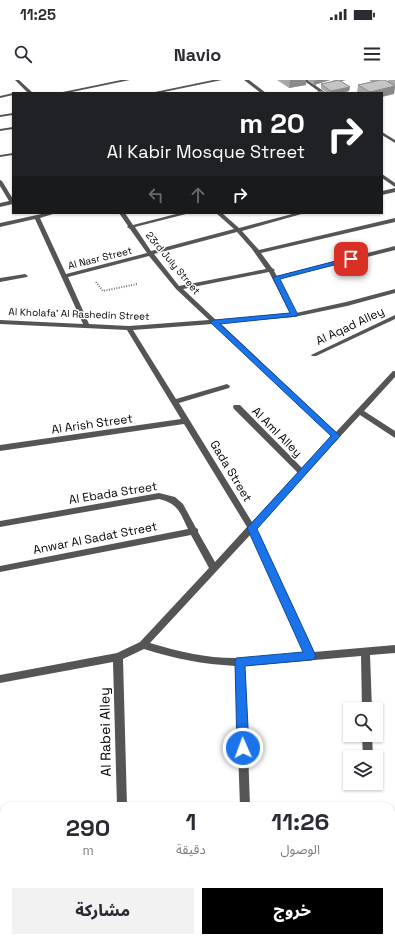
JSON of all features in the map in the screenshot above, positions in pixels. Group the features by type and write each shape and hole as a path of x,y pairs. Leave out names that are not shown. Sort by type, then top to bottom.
{"street":[{"path":"18,80 28,92"},
{"path":"65,92 128,80"},
{"path":"157,92 220,80"},
{"path":"246,80 263,92"},
{"path":"305,80 323,92"},
{"path":"0,97 12,94"},
{"path":"0,116 12,114"},
{"path":"0,130 12,128"},
{"path":"383,134 395,142"},
{"path":"0,156 12,154"},
{"path":"383,177 395,185"},
{"path":"0,182 12,202 0,205"},
{"path":"383,193 395,190"},
{"path":"0,225 49,214"},
{"name":"23rd July Street","path":"123,214 130,227 178,288 336,436"},
{"path":"130,227 183,214"},
{"path":"220,214 238,229 259,252 272,270 294,315"},
{"name":"Al Nasr Street","path":"66,276 151,255 238,229 298,214"},
{"path":"37,217 66,276 87,326"},
{"path":"259,252 395,220"},
{"path":"276,278 395,248"},
{"path":"178,288 272,270"},
{"path":"0,280 25,276"},
{"name":"Al Kholafa' Al Rashedin Street","path":"0,322 129,328 214,322 294,315 347,304 395,291"},
{"name":"Al Aqad Alley","path":"314,355 395,317"},
{"name":"Gada Street","path":"129,328 252,528 311,656"},
{"path":"0,679 118,657 143,645 395,373"},
{"path":"175,402 227,386"},
{"name":"Al Aml Alley","path":"237,407 302,473"},
{"path":"360,411 395,435"},
{"name":"Al Arish Street","path":"0,448 186,421"},
{"name":"Al Ebada Street","path":"0,524 159,496 172,499 180,506 214,569"},
{"name":"Anwar Al Sadat Street","path":"0,569 195,532"},
{"path":"143,645 173,654 200,659 240,662 395,649"},
{"path":"365,651 367,702"},
{"name":"Al Rabei Alley","path":"118,657 122,802"},
{"path":"240,662 245,802"}],"path":[{"path":"90,270 101,290 137,284"}],"building":[{"path":"339,80 350,87 331,91 321,84"},
{"path":"385,80 395,86 370,92 358,85"}],"route":[{"path":"243,748 240,662 311,656 252,528 336,436 214,322 294,315 276,278 351,259"}]}
